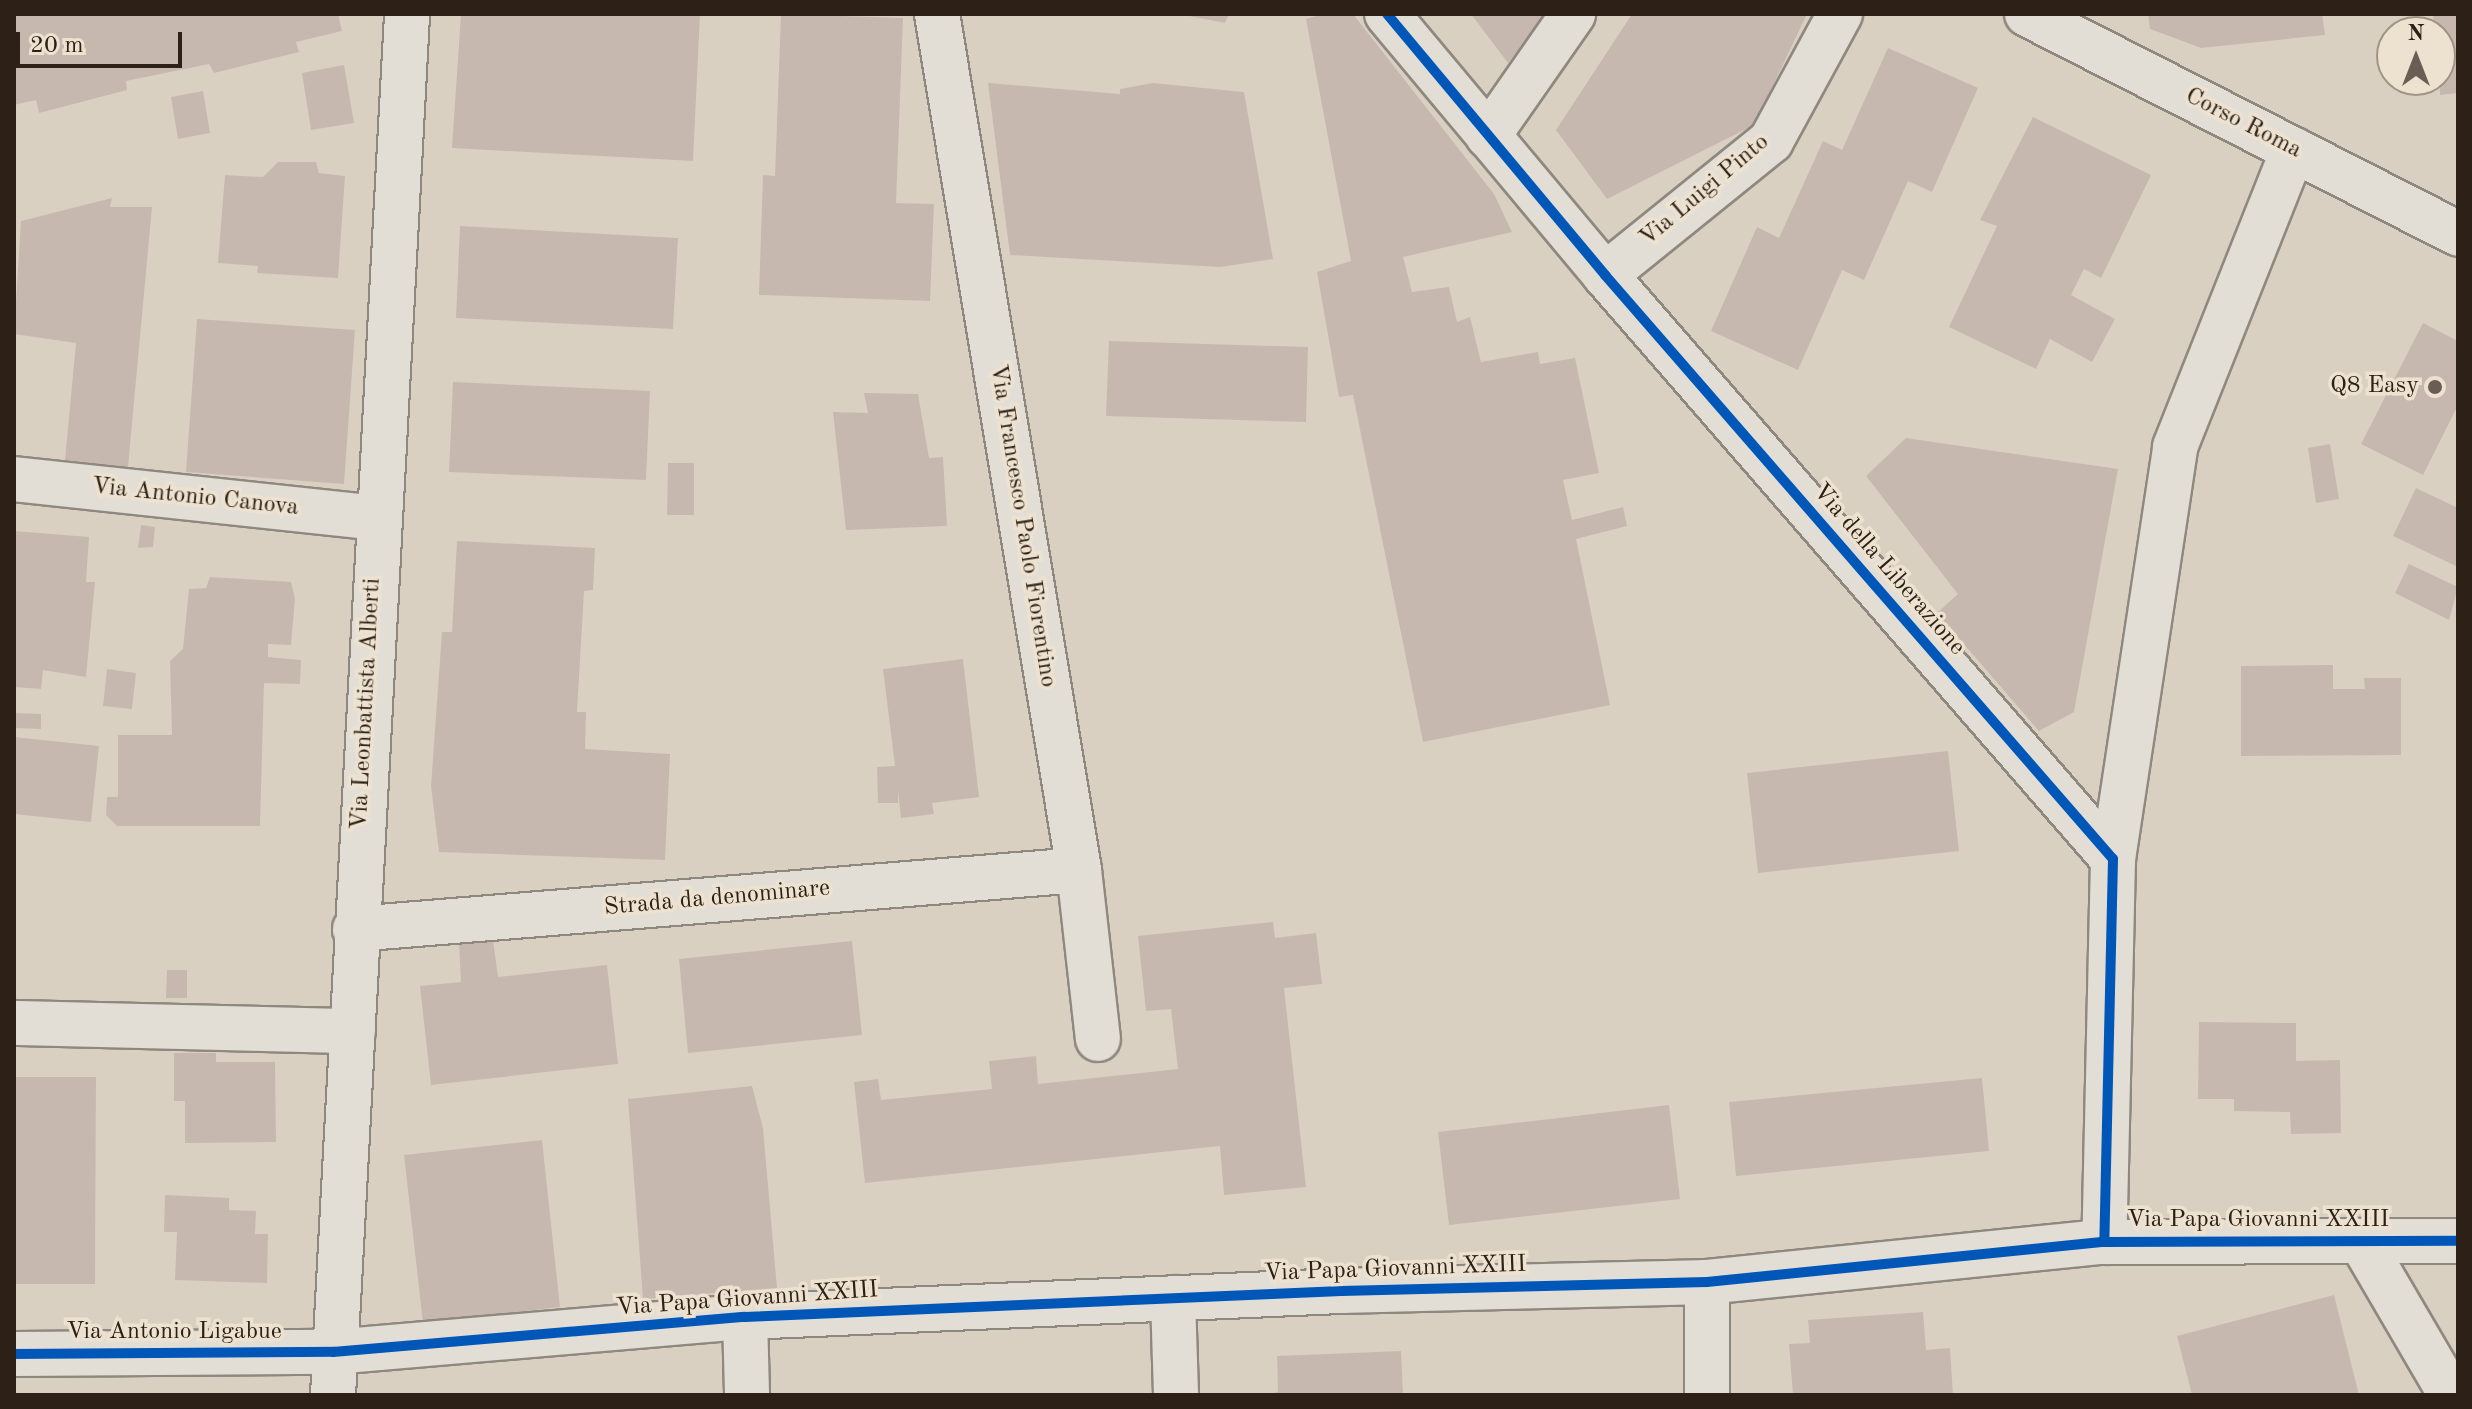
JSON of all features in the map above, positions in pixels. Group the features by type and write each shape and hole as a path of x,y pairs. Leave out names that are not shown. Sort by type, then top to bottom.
{"street":[{"name":"Via Leonbattista Alberti","path":"333,1395 376,518 407,14"},
{"name":"Via Francesco Paolo Fiorentino","path":"937,14 1079,870 1098,1039"},
{"name":"Via della Liberazione","path":"1387,14 1605,275 2113,859"},
{"path":"1488,136 1573,14"},
{"name":"Via Luigi Pinto","path":"1605,275 1771,141 1840,14"},
{"name":"Corso Roma","path":"2027,14 2458,234"},
{"path":"2104,1242 2113,859 2175,447 2293,150"},
{"name":"Via Antonio Canova","path":"14,479 376,518"},
{"name":"Strada da denominare","path":"355,929 1079,870"},
{"path":"14,1023 353,1031"},
{"path":"2361,1241 2451,1395"},
{"name":"Via Papa Giovanni XXIII","path":"333,1352 745,1317 1173,1298 1707,1282 2104,1242 2458,1241"},
{"path":"1707,1282 1707,1395"},
{"path":"1173,1298 1176,1395"},
{"path":"745,1317 747,1395"},
{"name":"Via Antonio Ligabue","path":"14,1354 333,1352"}],"building":[{"path":"338,14 342,31 296,42 299,52 214,73 209,64 126,81 127,90 39,113 36,100 14,105 14,15"},
{"path":"461,14 700,14 693,161 452,148"},
{"path":"781,14 903,18 896,203 934,204 930,301 759,295 763,175 775,176"},
{"path":"1179,14 1229,14 1225,23"},
{"path":"1324,14 1353,14 1494,194 1512,232 1403,257 1412,292 1449,287 1457,322 1470,317 1481,362 1538,352 1540,364 1575,358 1599,473 1563,480 1572,520 1623,507 1627,526 1576,539 1610,705 1423,742 1353,395 1339,397 1317,272 1351,261 1306,19"},
{"path":"1471,14 1545,14 1508,63"},
{"path":"1632,14 1807,14 1754,125 1607,199 1556,130"},
{"path":"2148,14 2322,14 2325,35 2201,48 2150,29"},
{"path":"2458,14 2458,93 2456,16 2433,16"},
{"path":"1888,48 1978,88 1932,192 1908,181 1864,280 1842,270 1798,370 1711,331 1757,227 1779,238 1823,141 1842,150"},
{"path":"344,65 354,123 311,130 302,73"},
{"path":"988,83 1120,94 1120,89 1153,83 1244,92 1273,259 1220,267 1010,255"},
{"path":"203,91 210,133 178,139 171,97"},
{"path":"2033,117 2151,175 2101,278 2084,269 2071,295 2115,319 2092,362 2050,339 2036,369 1949,327 1997,226 1980,220"},
{"path":"278,162 316,162 319,173 345,176 338,278 257,273 258,266 218,263 225,175 263,177"},
{"path":"112,198 110,207 152,207 128,467 65,460 76,343 14,334 21,221"},
{"path":"460,226 678,238 673,329 456,318"},
{"path":"197,319 355,330 344,484 186,472"},
{"path":"2423,323 2458,341 2458,405 2423,475 2361,444"},
{"path":"1109,341 1308,347 1306,422 1106,416"},
{"path":"453,382 650,391 646,480 449,472"},
{"path":"864,393 918,394 929,458 943,457 947,526 846,530 833,412 868,413"},
{"path":"1906,438 2118,469 2074,712 2039,731 1937,613 1958,594 1866,476"},
{"path":"2330,444 2339,499 2316,503 2308,448"},
{"path":"668,463 694,463 694,515 667,515"},
{"path":"2416,488 2458,508 2458,567 2393,536"},
{"path":"141,525 155,527 153,547 138,548"},
{"path":"14,531 89,537 86,582 95,582 86,677 43,670 41,689 14,687"},
{"path":"457,541 595,548 593,590 584,591 577,712 586,712 585,749 670,754 665,860 439,852 431,786 442,632 452,632"},
{"path":"2409,564 2458,587 2449,620 2395,593"},
{"path":"210,577 291,582 295,599 291,645 268,644 268,657 301,660 300,684 264,683 260,826 117,826 106,815 107,797 118,797 118,735 172,735 170,661 183,649 189,589 206,588"},
{"path":"963,659 979,797 932,803 934,814 901,818 898,790 898,803 878,803 877,767 895,766 883,669"},
{"path":"2333,665 2333,689 2365,689 2364,678 2401,678 2401,755 2241,756 2241,666"},
{"path":"107,669 136,673 132,709 103,706"},
{"path":"14,713 41,714 41,729 14,728"},
{"path":"14,737 99,746 91,822 14,814"},
{"path":"1948,751 1959,851 1758,873 1747,773"},
{"path":"1273,922 1275,938 1316,933 1322,984 1284,988 1306,1187 1224,1195 1220,1146 865,1183 854,1082 878,1079 881,1100 992,1089 989,1061 1036,1056 1038,1084 1178,1069 1171,1009 1146,1011 1138,936"},
{"path":"493,940 498,977 607,965 618,1064 431,1085 420,986 461,982 459,942"},
{"path":"852,941 862,1035 688,1053 679,959"},
{"path":"167,970 187,970 187,998 166,998"},
{"path":"2199,1022 2296,1023 2296,1061 2340,1060 2341,1133 2291,1134 2290,1112 2234,1111 2234,1099 2198,1099"},
{"path":"174,1053 216,1053 216,1062 275,1062 276,1142 185,1143 185,1101 174,1101"},
{"path":"14,1077 96,1077 95,1284 14,1284"},
{"path":"1982,1078 1989,1151 1736,1176 1729,1102"},
{"path":"752,1086 763,1128 777,1288 643,1299 628,1099"},
{"path":"1669,1105 1680,1199 1449,1225 1438,1132"},
{"path":"542,1140 560,1307 423,1323 404,1155"},
{"path":"165,1195 229,1198 229,1210 256,1211 255,1234 268,1234 267,1283 175,1280 177,1232 164,1232"},
{"path":"2334,1295 2359,1395 2192,1395 2177,1336"},
{"path":"1923,1312 1926,1350 1950,1348 1953,1395 1793,1395 1789,1344 1810,1343 1808,1320"},
{"path":"1401,1351 1403,1395 1262,1395 1278,1392 1277,1356"}],"cycle path":[{"path":"1387,14 1605,275 2113,859 2104,1242"},
{"path":"14,1354 333,1352 745,1317 1341,1291 1707,1282 2104,1242 2458,1241"}],"place":[{"name":"Q8 Easy","path":"2435,387"}]}
